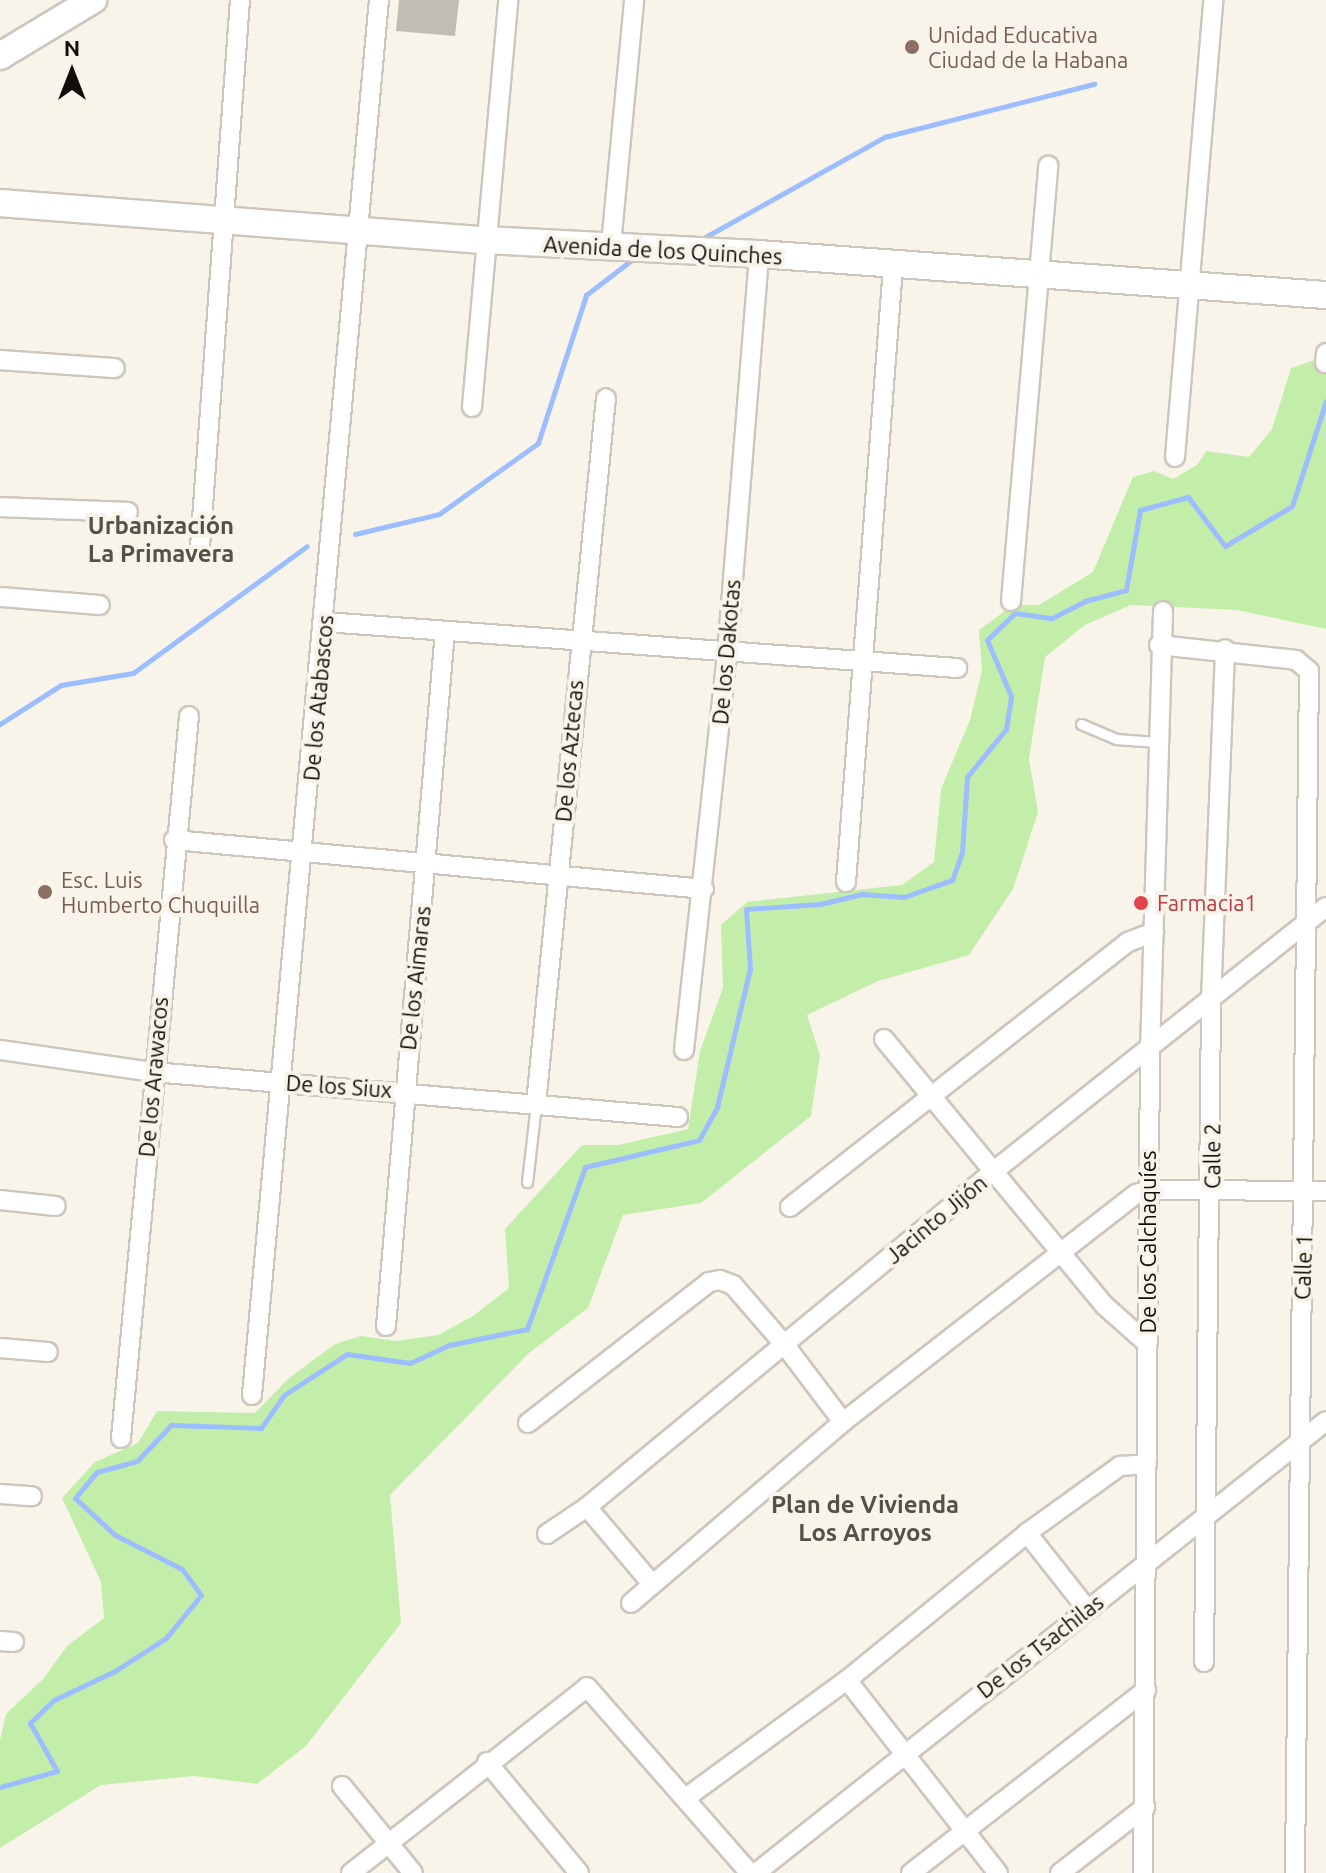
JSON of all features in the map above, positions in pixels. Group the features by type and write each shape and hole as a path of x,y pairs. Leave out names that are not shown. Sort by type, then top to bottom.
{"street":[{"path":"0,56 93,0"},
{"path":"200,547 240,0"},
{"name":"De los Atabascos","path":"252,1395 325,622 355,229 379,0"},
{"path":"472,407 483,240 508,0"},
{"path":"611,245 634,0"},
{"path":"1175,457 1192,285 1213,0"},
{"path":"1011,601 1041,278 1048,166"},
{"name":"Avenida de los Quinches","path":"0,203 483,240 729,252 1041,278 1326,295"},
{"name":"De los Dakotas","path":"684,1050 704,889 727,654 759,254"},
{"path":"846,882 867,663 893,267"},
{"path":"1325,363 1326,353"},
{"path":"0,360 115,368"},
{"name":"De los Aztecas","path":"536,1104 579,642 606,398"},
{"path":"0,507 128,512"},
{"path":"0,597 100,605"},
{"name":"De los Calchaquíes","path":"1143,1873 1150,1051 1159,645 1163,611"},
{"path":"325,622 727,654 957,668"},
{"name":"De los Aimaras","path":"386,1326 403,1091 427,862 445,631"},
{"path":"1159,645 1225,649"},
{"name":"Calle 1","path":"1225,649 1303,663 1309,671 1295,1873"},
{"name":"Calle 2","path":"1204,1662 1204,1516 1212,1191 1211,1000 1225,649"},
{"name":"De los Arawacos","path":"121,1438 174,840 189,716"},
{"path":"174,840 704,889"},
{"name":"Jacinto Jijón","path":"547,1534 587,1507 994,1171 1150,1051 1307,919 1326,907"},
{"path":"790,1207 1128,942 1154,932"},
{"path":"884,1039 1105,1306 1148,1344"},
{"name":"De los Siux","path":"0,1050 153,1072 403,1091 678,1117"},
{"path":"631,1603 843,1422 1136,1194 1149,1190 1326,1191"},
{"path":"0,1200 56,1206"},
{"path":"528,1423 709,1282 733,1285 784,1344 843,1422"},
{"path":"0,1348 48,1352"},
{"name":"De los Tsachilas","path":"756,1873 1148,1559 1326,1421"},
{"path":"687,1797 847,1680 1027,1533 1120,1466 1147,1464"},
{"path":"0,1494 32,1496"},
{"path":"587,1507 652,1584"},
{"path":"1027,1533 1087,1609"},
{"path":"847,1680 998,1873"},
{"path":"351,1873 487,1762 587,1687 687,1797 750,1873"},
{"path":"911,1873 1146,1690"},
{"path":"487,1762 579,1873"},
{"path":"342,1786 413,1873"},
{"path":"1060,1873 1145,1807"}],"lane":[{"path":"1081,724 1116,739 1157,742"},
{"path":"527,1182 536,1104"}],"green space":[{"path":"1326,356 1326,629 1237,610 1131,605 1085,625 1045,657 1029,759 1038,812 1013,889 969,955 878,981 807,1015 820,1055 811,1116 701,1203 623,1215 588,1308 529,1353 390,1495 401,1623 306,1746 257,1784 194,1776 101,1785 0,1848 0,1740 6,1714 44,1678 67,1646 104,1618 101,1582 62,1498 95,1462 138,1443 157,1411 255,1413 289,1378 335,1344 361,1336 396,1341 438,1335 473,1316 509,1288 505,1229 582,1145 619,1145 688,1129 700,1051 723,988 721,925 747,902 902,885 934,862 941,789 970,720 982,671 979,630 1013,605 1039,605 1093,572 1133,477 1154,471 1173,479 1197,465 1206,451 1249,457 1272,429 1291,368"}],"building":[{"path":"399,0 459,0 455,36 396,31"}],"waterway":[{"path":"700,240 884,137 1094,84"},
{"path":"355,534 439,514 538,443 586,295 633,259"},
{"path":"0,1787 57,1771 30,1723 54,1700 115,1671 166,1638 201,1595 182,1569 115,1535 75,1498 97,1472 137,1461 171,1425 261,1428 284,1395 347,1354 410,1363 449,1345 527,1329 585,1167 699,1140 717,1107 750,969 746,909 820,904 862,894 904,897 952,880 962,853 967,777 1006,729 1011,696 987,640 1015,613 1052,618 1085,601 1126,590 1140,510 1188,497 1225,546 1292,506 1326,401"},
{"path":"0,724 61,685 133,673 307,546"}],"place":[{"name":"Unidad Educativa Ciudad de la Habana","path":"912,47"},
{"name":"Esc. Luis Humberto Chuquilla","path":"45,892"},
{"name":"Farmacia1","path":"1141,903"}],"district":[{"name":"Urbanización La Primavera","path":"161,540"},
{"name":"Plan de Vivienda Los Arroyos","path":"865,1519"}]}
